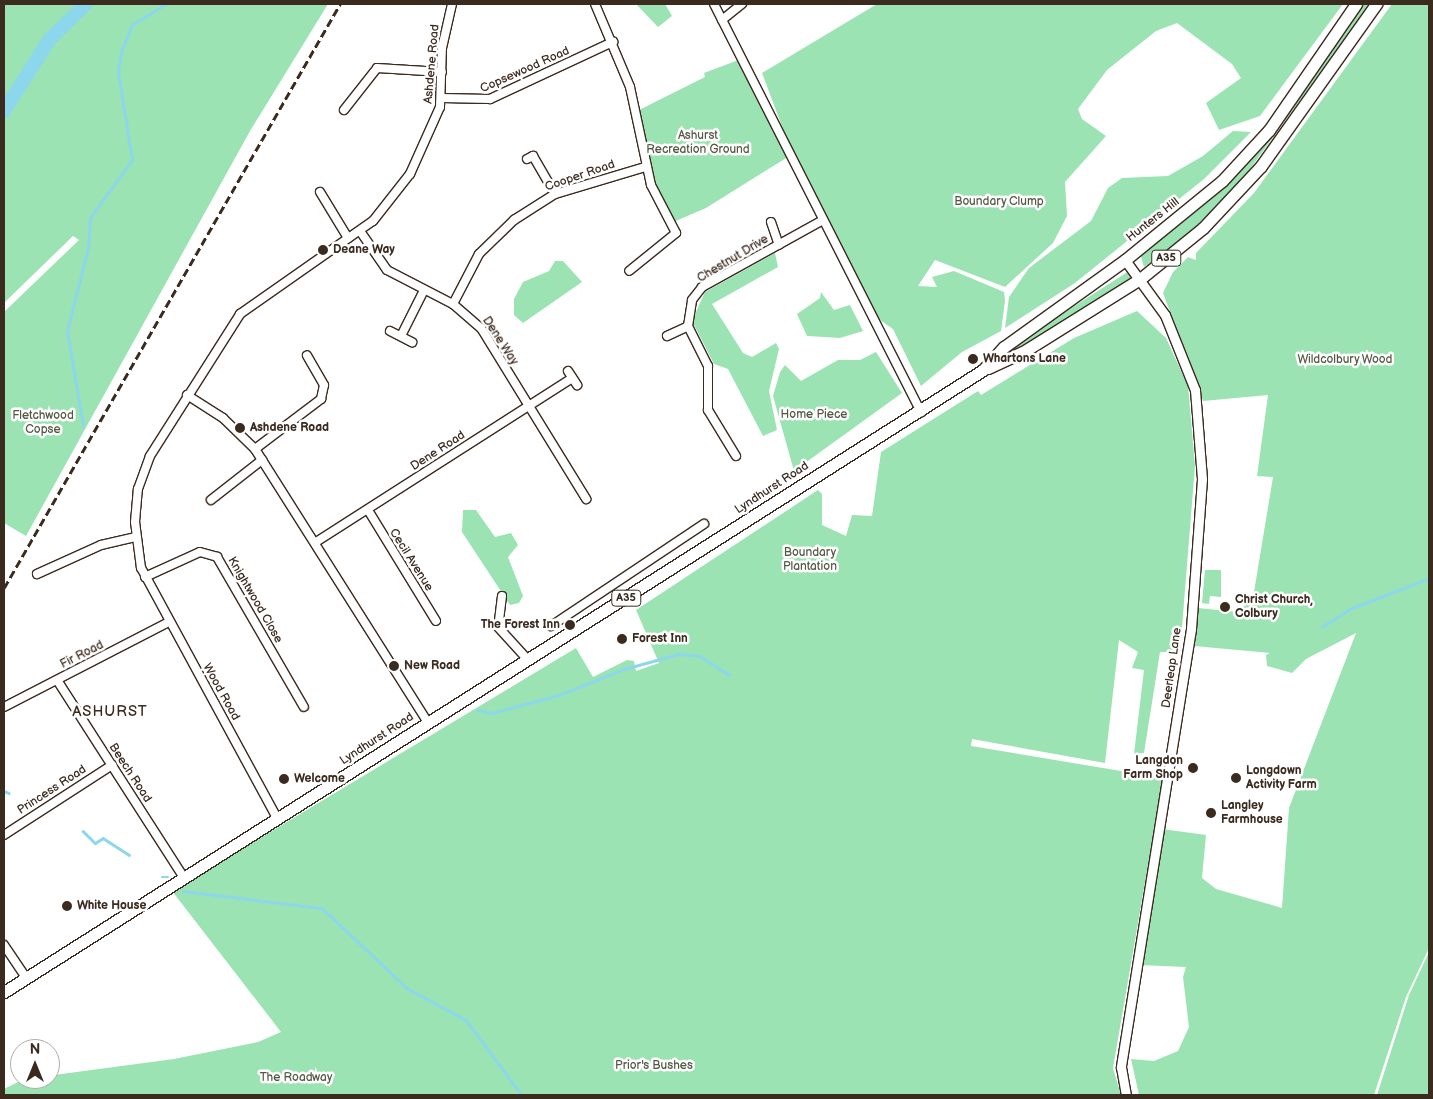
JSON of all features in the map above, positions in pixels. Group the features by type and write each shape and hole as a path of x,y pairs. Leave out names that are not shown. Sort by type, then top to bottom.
{"main road":[{"name":"Hunters Hill","path":"921,412 983,370 1004,347 1125,260 1190,209 1250,151 1292,98 1356,4"},
{"name":"A35","path":"983,370 1023,352 1140,279 1245,185 1376,4"},
{"name":"Lyndhurst Road","path":"4,992 921,412"}],"street":[{"name":"Ashdene Road","path":"145,577 136,537 141,476 187,395 243,310 360,231 410,174 424,149 442,98 442,72 452,4"},
{"path":"595,4 613,42 630,87 645,167 676,233 629,271"},
{"path":"714,4 921,412"},
{"path":"722,20 742,4"},
{"name":"Copsewood Road","path":"442,98 490,99 613,42"},
{"path":"344,110 377,68 442,72"},
{"path":"533,156 555,194"},
{"name":"Cooper Road","path":"453,304 477,258 494,236 555,194 645,167"},
{"path":"320,192 348,238"},
{"name":"Chestnut Drive","path":"688,326 692,300 702,287 824,220"},
{"name":"Chestnut Drive","path":"771,222 779,245"},
{"name":"Dene Way","path":"360,231 387,270 423,292 453,304 480,328 586,499"},
{"name":"Deerleap Lane","path":"1125,260 1165,315 1195,390 1202,479 1181,701 1122,1060 1126,1095"},
{"path":"401,336 423,292"},
{"path":"666,336 688,326 708,366 708,410 736,456"},
{"path":"390,331 412,342"},
{"path":"255,449 321,399 324,385 307,356"},
{"name":"Dene Road","path":"316,542 572,378"},
{"path":"187,395 229,422 255,449 316,542 428,723"},
{"path":"211,500 262,460"},
{"name":"Cecil Avenue","path":"368,510 436,621"},
{"path":"551,626 704,524"},
{"path":"36,574 101,545 136,537"},
{"name":"Knightwood Close","path":"145,577 200,552 217,557 304,707"},
{"path":"630,575 640,590"},
{"name":"Wood Road","path":"145,577 277,818"},
{"path":"502,596 498,627 528,660"},
{"name":"Fir Road","path":"4,707 169,622"},
{"name":"Beech Road","path":"57,680 184,878"},
{"path":"298,697 306,692"},
{"name":"Princess Road","path":"4,835 112,765"},
{"path":"4,945 26,978"}],"green space":[{"name":"Fletchwood Copse","path":"4,4 328,4 250,131 26,536 4,523 4,312 79,240 73,236 4,303 4,115 25,81 22,77 10,91 4,109"},
{"path":"636,4 665,4 672,16 658,27"},
{"name":"Boundary Clump","path":"877,4 1343,4 1260,116 1219,130 1206,103 1241,78 1232,64 1177,23 1156,31 1107,70 1078,109 1082,119 1106,136 1065,182 1067,216 1053,243 1005,287 935,260 918,286 937,287 932,277 954,271 1004,292 1005,301 1001,331 962,352 921,386 893,329 877,318 789,145 762,73"},
{"path":"1363,4 1370,4 1234,191 1194,232 1144,267 1140,253 1216,193 1273,133"},
{"name":"Wildcolbury Wood","path":"1392,4 1429,4 1429,948 1406,997 1374,1095 1139,1095 1131,1059 1154,1061 1178,1051 1189,1027 1183,977 1186,967 1139,965 1162,829 1206,835 1202,878 1216,889 1282,908 1289,808 1356,633 1306,659 1292,673 1267,666 1266,655 1270,653 1194,646 1198,608 1238,612 1253,598 1273,477 1257,476 1268,395 1203,401 1163,293 1173,272 1188,257 1196,260 1196,253 1254,193"},
{"name":"Ashurst Recreation Ground","path":"741,59 791,155 706,208 671,223 651,185 635,112 705,77 704,73"},
{"path":"1233,131 1251,132 1204,179 1075,283 1005,328 1009,297 1029,268 1091,221 1108,188 1122,178 1168,176 1203,156"},
{"path":"775,253 778,267 712,304 743,353 752,357 776,343 779,349 769,391 777,430 763,436 728,369 714,364 692,321 705,292"},
{"path":"555,261 563,261 582,282 523,323 514,315 514,299 523,282 549,271"},
{"path":"1129,271 1132,277 1122,285 1003,357 1012,346"},
{"path":"821,292 834,310 850,305 863,331 840,338 807,336 797,314 820,298"},
{"path":"1137,311 1166,338 1188,386 1195,466 1180,652 1160,652 1144,753 1134,754 1144,670 1132,668 1138,652 1119,640 1105,763 972,739 971,746 1163,778 1113,1068 1121,1095 4,1095 4,1089 10,1086 10,1089 60,1089 60,1074 174,1059 258,1042 281,1032 172,891 576,648 593,677 627,660 634,661 636,671 659,663 636,610 818,490 822,494 822,525 846,536 852,515 872,516 881,452 978,391 981,395 1074,338"},
{"name":"Home Piece","path":"876,352 902,393 794,471 773,396 780,372 785,365 801,381 838,360 860,360"},
{"path":"463,510 476,510 495,537 511,533 518,545 508,557 523,596 519,603 510,605 462,532"},
{"path":"1205,570 1221,570 1221,597 1210,596 1209,604 1202,603"},
{"path":"1429,952 1429,1095 1377,1095 1409,995"}],"waterway":[{"path":"4,111 49,40 86,4"},
{"path":"83,426 67,331 88,248 90,218 132,160 118,73 121,52 132,25 166,4"},
{"path":"1322,627 1350,609 1429,578"},
{"path":"478,710 492,713 562,694 624,669 679,654 700,656 729,675"},
{"path":"4,791 9,793"},
{"path":"83,831 95,843 103,838 129,855"},
{"path":"162,877 168,877"},
{"path":"183,891 322,908 407,988 466,1020 522,1095"}],"railway":[{"path":"4,588 340,4"}],"place":[{"name":"Deane Way","path":"323,250"},
{"name":"Whartons Lane","path":"973,359"},
{"name":"Ashdene Road","path":"240,428"},
{"name":"Christ Church, Colbury","path":"1225,607"},
{"name":"The Forest Inn","path":"570,625"},
{"name":"Forest Inn","path":"622,639"},
{"name":"New Road","path":"394,666"},
{"name":"Langdon Farm Shop","path":"1193,768"},
{"name":"Longdown Activity Farm","path":"1236,778"},
{"name":"Welcome","path":"284,779"},
{"name":"Langley Farmhouse","path":"1211,813"},
{"name":"White House","path":"67,906"}],"district":[{"name":"ASHURST","path":"110,712"}],"park label":[{"name":"Boundary Plantation","path":"810,560"},
{"name":"Prior's Bushes","path":"654,1066"},
{"name":"The Roadway","path":"296,1078"}]}
